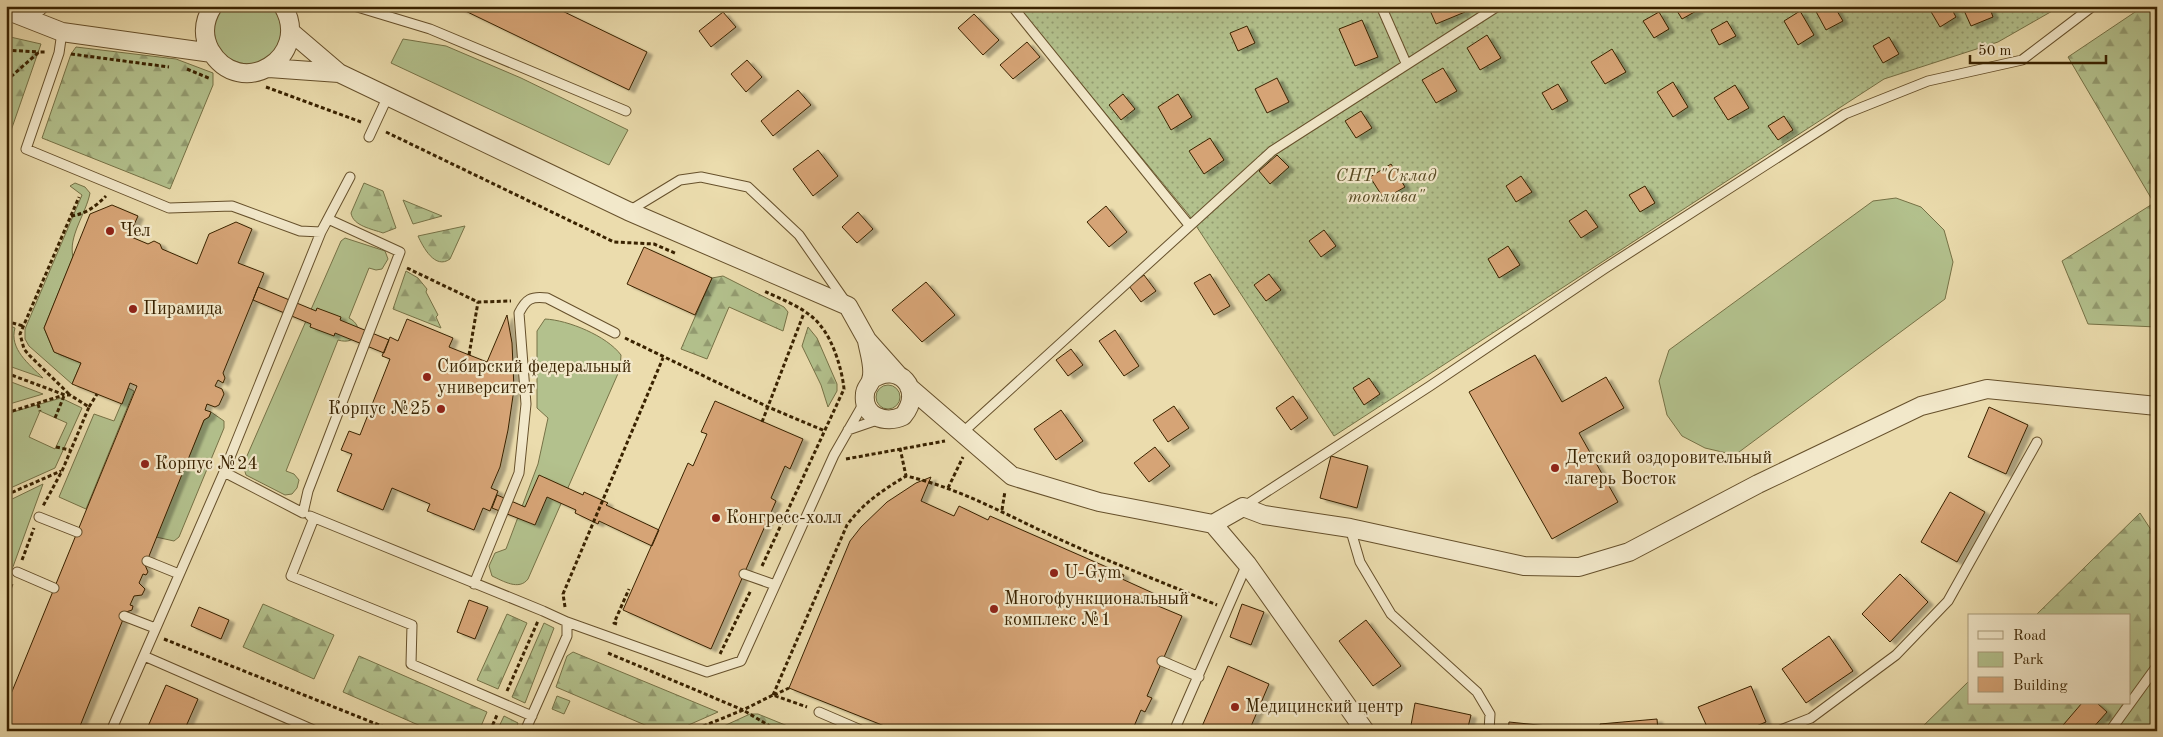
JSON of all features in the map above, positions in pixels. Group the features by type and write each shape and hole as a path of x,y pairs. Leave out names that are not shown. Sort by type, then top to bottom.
{"street":[{"path":"8,11 39,6"},
{"path":"213,6 207,15 206,43 221,65 232,71 244,74 269,68 339,73"},
{"path":"269,68 280,59 288,46 290,23 283,6"},
{"path":"8,11 62,32 212,53"},
{"path":"290,32 339,73 628,211 848,306 867,340 904,382 943,418 957,440 1012,476 1099,502 1213,524 1247,564 1366,731"},
{"path":"867,340 871,380 864,393 864,401 873,415 888,421 903,416 943,418"},
{"path":"871,380 885,374 904,382 911,402 903,416"},
{"path":"1213,524 1243,507 1264,515 1350,528 1524,566 1579,567 1629,552 1758,484 1922,406 1987,389 2157,406"}],"lane":[{"path":"354,6 430,29 626,111"},
{"path":"1012,6 1189,225"},
{"path":"1381,6 1406,63"},
{"path":"957,440 1189,225 1272,151 1406,63 1498,6"},
{"path":"1243,507 1430,386 1604,269 1845,114 1928,81 2022,60 2093,6"},
{"path":"62,32 58,53 26,149 169,208 232,206 300,231 322,232"},
{"path":"369,137 388,96"},
{"path":"111,731 224,472 322,232 350,177"},
{"path":"628,211 680,180 701,177 748,187 799,235 848,306"},
{"path":"303,513 308,491 400,252 328,219"},
{"path":"474,584 519,473 526,404 518,313 525,301 534,296 547,298 615,333"},
{"path":"224,472 314,518 474,584 543,610 567,622 708,672 741,661 834,455 864,401"},
{"path":"848,430 880,419"},
{"path":"1778,731 1811,718 1896,655 1948,601 2037,442"},
{"path":"39,517 77,532"},
{"path":"314,518 291,576 412,625 411,664 532,716"},
{"path":"1350,528 1360,562 1391,614 1477,692 1490,714 1489,731"},
{"path":"147,560 179,574"},
{"path":"1174,731 1229,610 1247,564"},
{"path":"17,572 54,588"},
{"path":"744,574 775,585"},
{"path":"124,616 154,631"},
{"path":"525,731 567,636 567,622"},
{"path":"144,656 316,731"},
{"path":"1162,661 1199,677"},
{"path":"2130,703 2157,666"},
{"path":"2110,731 2130,704"},
{"path":"819,712 863,731"}],"path":[{"path":"6,50 71,54"},
{"path":"6,81 39,52"},
{"path":"71,216 80,215 96,206 115,187"},
{"path":"80,197 20,334 24,349 70,395 89,406"},
{"path":"396,262 478,302 525,301"},
{"path":"469,355 478,302"},
{"path":"762,422 804,313"},
{"path":"6,321 23,326"},
{"path":"615,333 663,358 768,407 826,430 818,448 845,459 900,448 957,440"},
{"path":"490,731 543,610 563,594 663,358"},
{"path":"6,373 65,395"},
{"path":"6,600 39,517 62,471 89,406 97,394"},
{"path":"55,418 65,395"},
{"path":"6,413 70,395"},
{"path":"38,404 40,411"},
{"path":"56,447 70,450"},
{"path":"900,448 906,476"},
{"path":"957,451 971,462"},
{"path":"948,488 964,456"},
{"path":"6,495 62,471"},
{"path":"789,688 773,695 847,525 860,507 884,489 906,476 948,488 1002,510 1067,543 1229,610"},
{"path":"1000,484 1005,491 1002,510"},
{"path":"1064,549 1067,543"},
{"path":"563,594 567,622"},
{"path":"154,631 394,731"},
{"path":"691,731 743,710 778,731"}],"green space":[{"path":"224,6 271,6 281,26 280,39 272,54 260,62 246,64 232,60 221,51 215,38 215,23"},
{"name":"СНТ \"Склад топлива\"","path":"1017,6 2061,6 1998,42 1884,79 1334,436 1189,215"},
{"path":"2144,6 2157,6 2157,327 2088,324 2062,261 2154,203 2068,57"},
{"path":"6,36 41,44 6,145"},
{"path":"403,39 446,46 521,78 628,130 609,165 391,63"},
{"path":"76,47 176,59 213,73 213,85 170,189 42,138 71,54"},
{"path":"75,183 85,187 90,193 75,233 72,249 73,257 44,328 54,352 81,363 72,384 29,346 25,339 25,329 82,195 70,186"},
{"path":"364,183 383,191 396,228 383,233 359,224 352,217 351,213"},
{"path":"1896,198 1921,207 1944,230 1953,262 1945,299 1735,455 1705,448 1682,436 1667,415 1659,381 1669,350 1873,201"},
{"path":"403,200 442,216 413,224"},
{"path":"465,226 450,259 445,262 439,262 430,256 418,236"},
{"path":"345,238 385,251 388,259 382,269 369,268 349,318 357,326 357,335 350,340 338,340 286,471 294,474 299,480 297,488 292,494 285,495 246,475 243,465 341,241"},
{"path":"406,271 418,278 427,289 426,292 438,315 436,317 441,328 393,309"},
{"path":"723,276 784,307 788,312 783,331 729,307 707,359 681,349 712,278"},
{"path":"545,319 565,322 586,330 615,348 621,355 620,369 528,579 524,583 516,585 492,576 489,566 495,553 506,549 538,464 548,418 537,408 537,331"},
{"path":"6,324 15,328 15,343 18,349 26,362 43,378 6,365"},
{"path":"808,327 817,338 837,384 837,391 828,407 821,385 802,346"},
{"path":"6,380 43,394 6,405"},
{"path":"888,385 897,388 900,397 897,406 888,409 879,406 876,397 879,388"},
{"path":"128,388 134,391 86,509 59,497 94,414 114,421"},
{"path":"61,398 82,408 55,468 6,490 6,414","holes":["40,411 67,423 55,449 29,437"]},
{"path":"211,412 224,421 224,428 179,537 174,541 156,537 204,420 209,417"},
{"path":"43,484 6,586 6,502"},
{"path":"2140,513 2157,539 2157,731 1918,731 1968,682 1968,704 2130,704 2130,614 2037,614"},
{"path":"263,604 334,635 314,679 243,647"},
{"path":"507,614 527,623 498,689 477,680"},
{"path":"544,623 554,628 525,703 512,697"},
{"path":"573,652 718,712 675,731 659,731 556,687 567,656"},
{"path":"359,656 487,712 479,731 432,731 343,692"},
{"path":"557,696 570,701 564,714 552,709"},
{"path":"750,714 758,714 800,731 713,731"},
{"path":"504,716 518,723 515,731 497,731"}],"building":[{"path":"455,6 552,6 647,52 629,90"},
{"path":"1428,6 1462,6 1465,12 1436,24"},
{"path":"1674,6 1696,6 1698,10 1682,19"},
{"path":"1813,6 1834,6 1843,21 1826,30"},
{"path":"1935,6 1950,6 1956,17 1940,27 1930,10"},
{"path":"1962,6 1989,6 1993,17 1971,26"},
{"path":"1800,11 1814,35 1798,45 1784,21"},
{"path":"723,12 736,27 711,47 699,31"},
{"path":"1659,12 1669,29 1654,38 1643,21"},
{"path":"974,14 999,40 983,55 958,28"},
{"path":"1362,20 1378,57 1355,66 1339,29"},
{"path":"1727,21 1736,36 1719,45 1711,30"},
{"path":"1247,26 1255,43 1238,51 1230,33"},
{"path":"1487,35 1501,58 1480,70 1467,48"},
{"path":"1889,37 1899,54 1883,63 1873,46"},
{"path":"1027,42 1040,57 1013,79 1000,65"},
{"path":"1612,49 1626,72 1605,84 1591,62"},
{"path":"747,60 762,77 746,92 731,74"},
{"path":"1443,68 1457,91 1436,103 1422,80"},
{"path":"1277,78 1289,102 1267,113 1255,89"},
{"path":"1673,82 1688,107 1673,117 1657,92"},
{"path":"1558,84 1568,101 1552,110 1542,93"},
{"path":"1735,85 1749,108 1728,120 1714,98"},
{"path":"798,90 811,105 773,136 761,121"},
{"path":"1123,94 1135,109 1121,120 1109,105"},
{"path":"1178,94 1192,117 1171,130 1158,107"},
{"path":"1361,111 1372,128 1356,138 1345,121"},
{"path":"1784,116 1793,130 1778,140 1768,126"},
{"path":"1210,138 1224,160 1204,174 1189,151"},
{"path":"818,150 838,176 813,196 793,169"},
{"path":"1277,155 1289,167 1270,184 1259,171"},
{"path":"1391,164 1405,187 1384,199 1370,177"},
{"path":"1521,176 1532,192 1516,202 1506,186"},
{"path":"1645,186 1655,203 1640,212 1629,195"},
{"name":"Корпус №24","path":"112,205 138,216 129,236 148,244 154,241 160,244 162,249 197,264 209,234 236,222 252,229 238,263 264,273 223,373 225,378 223,383 218,380 215,386 222,389 224,394 219,405 215,407 207,404 205,410 211,412 209,417 204,420 145,565 148,572 146,575 143,574 139,583 145,589 142,595 134,596 130,605 133,606 132,610 126,612 78,731 6,731 6,706 137,386 130,383 122,404 72,384 81,363 54,352 44,328 90,214"},
{"path":"1106,206 1127,232 1109,247 1087,222"},
{"path":"1586,210 1598,227 1581,238 1569,221"},
{"path":"858,212 873,229 857,243 842,227"},
{"path":"1324,230 1336,246 1321,257 1309,241"},
{"path":"1508,246 1520,265 1499,278 1488,259"},
{"path":"644,247 712,278 695,315 627,284"},
{"path":"1210,274 1230,306 1214,315 1194,283"},
{"path":"1269,274 1281,290 1266,301 1254,285"},
{"path":"1144,275 1156,291 1141,302 1129,286"},
{"path":"926,282 955,315 922,342 892,310"},
{"path":"258,287 316,311 317,308 341,317 340,320 389,340 384,353 335,333 334,336 310,327 311,324 253,300"},
{"name":"Корпус №25","path":"507,315 512,343 514,389 508,430 500,467 491,488 498,491 490,511 483,508 474,530 427,511 430,504 392,488 383,510 337,491 352,454 341,450 349,431 360,435 390,359 382,356 390,337 398,341 407,319 453,338 449,347 487,362"},
{"path":"1115,330 1139,366 1124,376 1099,341"},
{"path":"1071,349 1083,365 1068,376 1056,360"},
{"name":"Детский оздоровительный лагерь Восток","path":"1535,355 1562,402 1606,377 1624,408 1579,433 1618,502 1552,539 1469,392"},
{"path":"1369,378 1380,394 1364,405 1353,388"},
{"path":"1293,396 1308,418 1291,430 1276,408"},
{"name":"Конгресс-холл","path":"715,401 803,439 790,469 785,466 771,498 776,501 711,649 623,610 688,463 693,466 707,434 701,432"},
{"path":"1174,406 1189,428 1168,442 1153,420"},
{"path":"1989,407 2028,425 2006,474 1968,457"},
{"path":"1061,410 1083,441 1056,460 1034,429"},
{"path":"1155,447 1170,466 1149,482 1134,463"},
{"path":"1331,456 1368,466 1357,508 1320,498"},
{"path":"539,475 583,495 584,492 608,503 606,505 659,530 652,546 599,521 598,524 575,513 576,510 547,497 535,525 492,508 497,495 525,507"},
{"name":"Многофункциональный комплекс №1","path":"931,477 921,501 954,516 959,506 988,520 990,516 1118,572 1124,575 1122,579 1155,594 1151,603 1182,616 1147,696 1152,698 1145,712 1141,710 1132,731 1014,731 1004,727 1002,731 897,731 789,688 850,541 861,527 887,502 916,483"},
{"path":"1950,492 1985,512 1957,562 1921,542"},
{"path":"1900,574 1928,602 1890,642 1862,614"},
{"path":"469,600 488,607 475,639 457,632"},
{"path":"1242,604 1264,612 1251,645 1230,637"},
{"path":"199,607 229,620 221,639 191,626"},
{"path":"1366,620 1401,666 1373,686 1339,641"},
{"path":"1829,636 1853,671 1806,703 1782,669"},
{"name":"Медицинский центр","path":"1228,666 1269,684 1249,731 1200,731"},
{"path":"166,685 198,699 184,731 146,731"},
{"path":"1751,686 1766,722 1744,731 1709,731 1698,707"},
{"path":"1415,703 1471,715 1467,731 1410,731"},
{"path":"2081,704 2098,704 2107,712 2090,731 2058,731"},
{"path":"1657,719 1658,731 1601,731 1600,724"},
{"path":"1509,722 1567,728 1567,731 1508,731"}],"place":[{"name":"Чел","path":"110,231"},
{"name":"Пирамида","path":"133,309"},
{"name":"Сибирский федеральный университет","path":"427,377"},
{"name":"Корпус №25","path":"441,409"},
{"name":"Корпус №24","path":"145,464"},
{"name":"Детский оздоровительный лагерь Восток","path":"1555,468"},
{"name":"Конгресс-холл","path":"716,518"},
{"name":"U-Gym","path":"1054,573"},
{"name":"Многофункциональный комплекс №1","path":"994,609"},
{"name":"Медицинский центр","path":"1235,707"}]}
